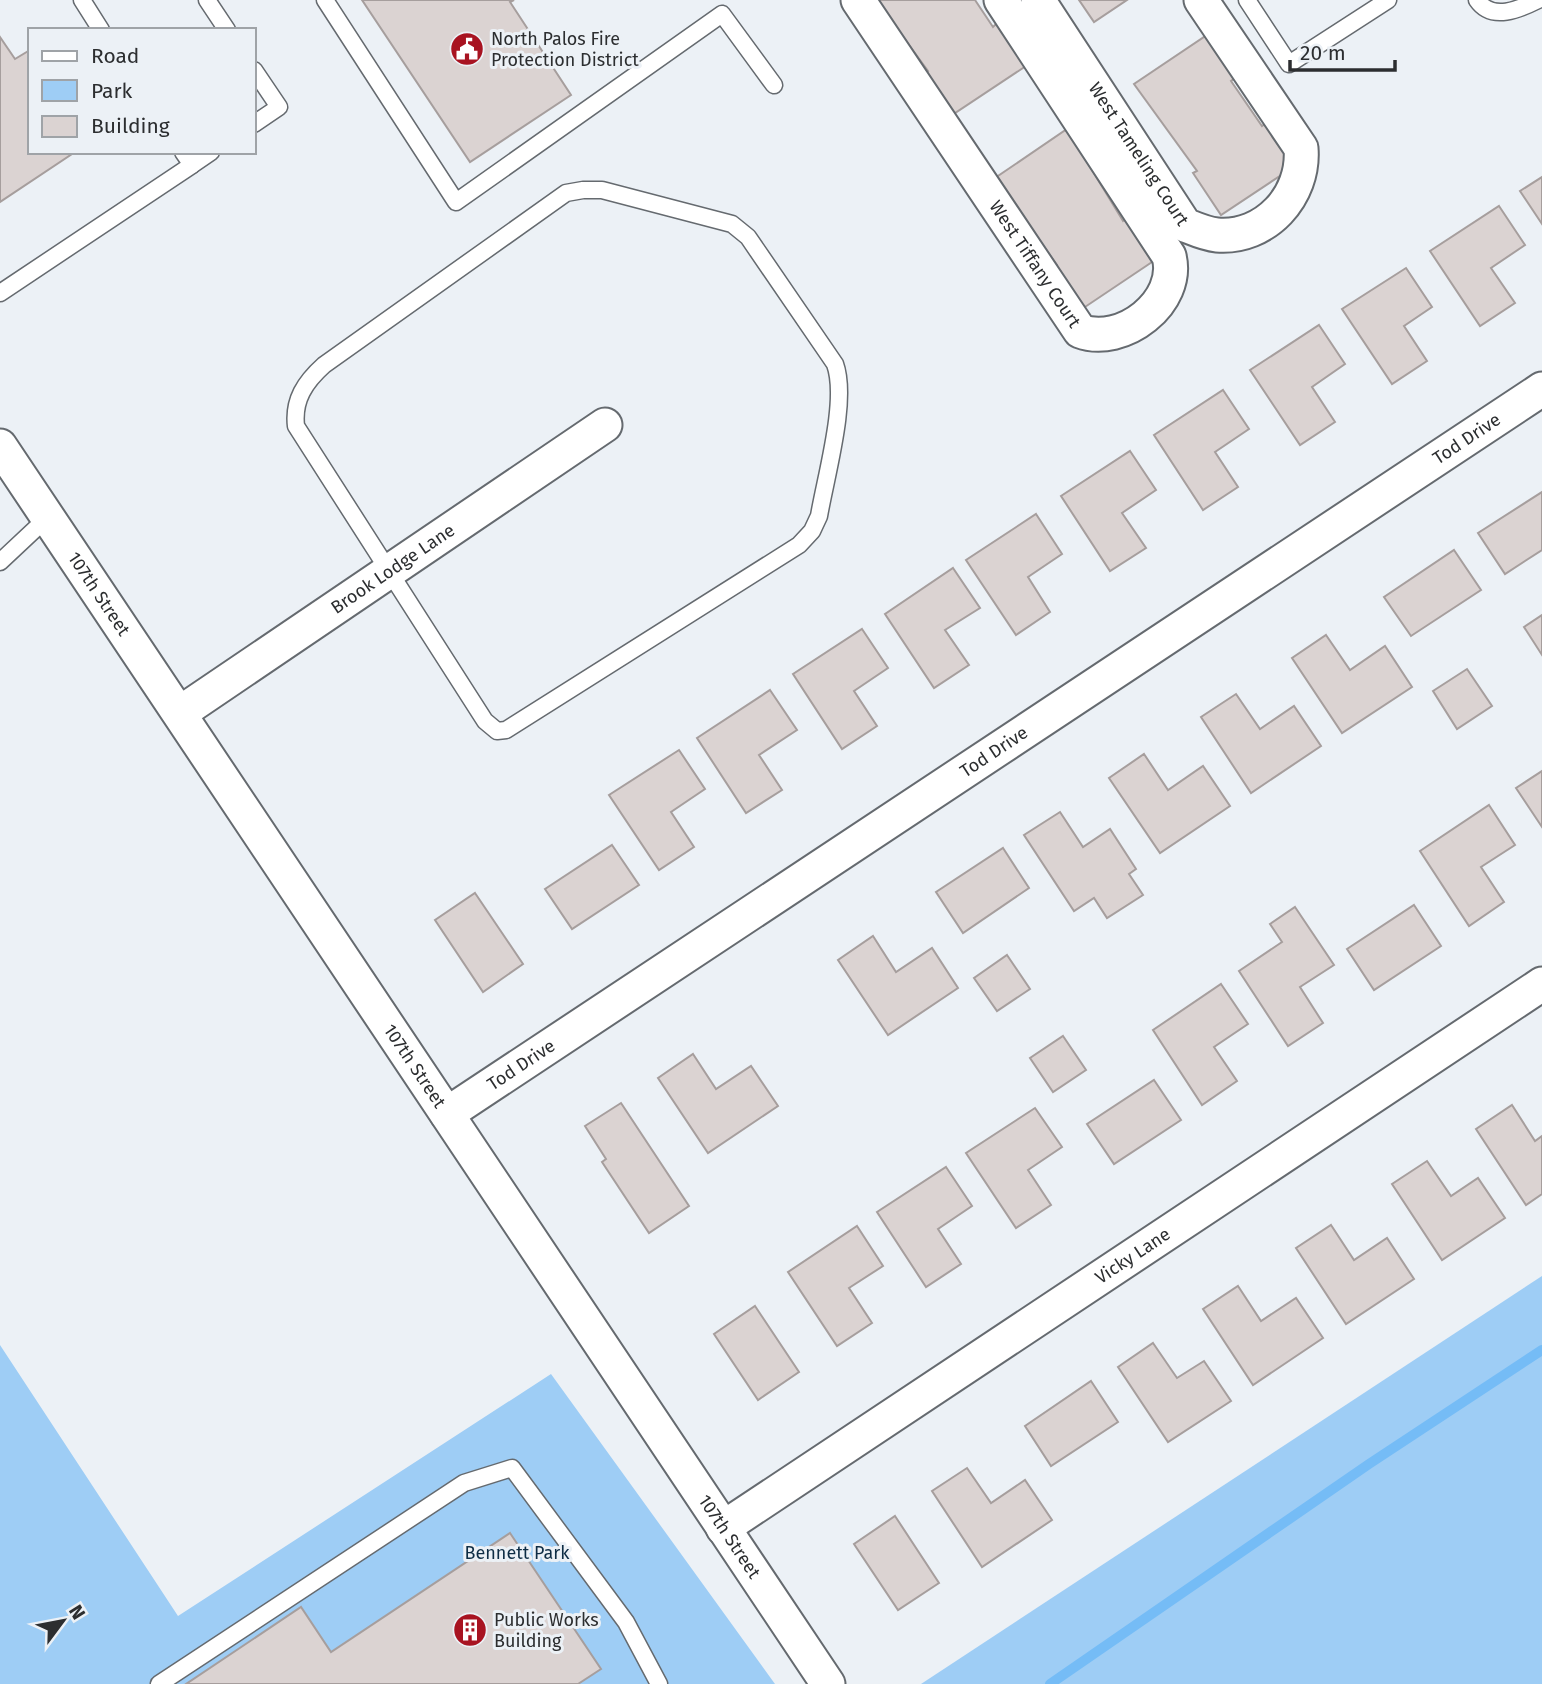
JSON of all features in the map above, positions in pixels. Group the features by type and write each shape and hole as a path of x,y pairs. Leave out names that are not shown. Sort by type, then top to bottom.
{"street":[{"name":"West Tiffany Court","path":"859,0 1080,331 1092,335 1123,332 1146,314 1171,285 1173,270 1169,256 1001,0"},
{"name":"West Tameling Court","path":"1038,0 1185,225 1219,235 1238,233 1268,220 1284,205 1296,186 1301,165 1301,148 1201,0"},
{"name":"Tod Drive","path":"447,1114 1542,389"},
{"name":"Brook Lodge Lane","path":"180,713 605,425"},
{"name":"107th Street","path":"0,446 828,1684"},
{"name":"Vicky Lane","path":"723,1528 1542,984"}],"lane":[{"path":"82,0 100,28"},
{"path":"207,0 226,28"},
{"path":"325,0 456,202 722,14 774,85"},
{"path":"1247,0 1289,64 1388,0"},
{"path":"1477,0 1496,12 1517,10 1538,0"},
{"path":"256,73 279,107 256,123"},
{"path":"0,293 187,159 204,154"},
{"path":"602,190 732,224 748,237 835,364 842,382 819,516 812,531 799,545 506,730 497,731 485,721 388,572 296,426 294,413 299,396 309,379 324,365 566,193 602,190"},
{"path":"0,562 48,517"},
{"path":"159,1684 464,1483 512,1468 626,1622 659,1684"}],"green space":[{"path":"1542,1276 1542,1684 921,1684"},
{"name":"Bennett Park","path":"0,1345 178,1616 551,1374 775,1684 0,1684"}],"building":[{"name":"North Palos Fire Protection District","path":"362,0 514,0 510,2 571,95 470,162"},
{"path":"876,0 975,0 993,27 997,23 1026,66 952,115 924,74 928,71"},
{"path":"1079,0 1127,0 1094,22"},
{"path":"1207,35 1235,78 1231,81 1262,126 1266,123 1295,166 1221,215 1193,173 1197,171 1134,84"},
{"path":"0,37 15,59 28,51 28,154 72,154 0,202"},
{"path":"1067,129 1123,221 1126,218 1155,260 1082,309 1053,268 1057,265 995,178"},
{"path":"1542,177 1542,224 1520,191"},
{"path":"1499,206 1525,245 1491,268 1515,303 1480,326 1430,251"},
{"path":"1406,268 1432,307 1404,326 1427,361 1392,384 1342,309"},
{"path":"1319,325 1345,364 1312,387 1335,422 1300,445 1250,370"},
{"path":"1223,390 1249,429 1215,452 1238,487 1203,510 1154,435"},
{"path":"1130,451 1156,490 1122,513 1146,548 1110,571 1061,496"},
{"path":"1542,492 1542,550 1505,574 1478,533"},
{"path":"1036,514 1062,554 1028,577 1050,612 1016,635 966,560"},
{"path":"1454,550 1481,590 1411,636 1384,597"},
{"path":"953,568 980,608 945,630 969,665 934,688 885,614"},
{"path":"1542,615 1542,655 1524,627"},
{"path":"862,629 888,668 854,691 877,726 842,749 793,674"},
{"path":"1326,635 1350,670 1385,646 1412,687 1342,733 1292,658"},
{"path":"1467,669 1492,706 1457,729 1433,691"},
{"path":"770,690 797,730 759,755 782,790 746,813 697,738"},
{"path":"1236,694 1260,729 1294,706 1321,746 1251,793 1201,717"},
{"path":"679,750 705,789 671,812 694,847 659,870 609,795"},
{"path":"1144,754 1168,790 1203,766 1230,806 1160,853 1109,778"},
{"path":"1542,771 1542,827 1516,788"},
{"path":"1489,805 1515,845 1481,867 1504,902 1469,926 1420,851"},
{"path":"1060,812 1083,847 1110,829 1136,869 1129,874 1143,895 1107,918 1094,898 1074,911 1024,835"},
{"path":"612,845 639,885 572,929 545,889"},
{"path":"1003,848 1029,888 963,933 936,892"},
{"path":"475,893 523,964 483,992 435,920"},
{"path":"1414,905 1441,946 1374,990 1347,949"},
{"path":"1295,907 1334,965 1300,987 1323,1023 1288,1046 1239,971 1282,942 1270,924"},
{"path":"873,936 896,972 932,948 958,988 888,1035 838,960"},
{"path":"1007,955 1030,989 997,1011 974,978"},
{"path":"1221,984 1248,1024 1214,1047 1237,1081 1202,1105 1153,1030"},
{"path":"1063,1036 1086,1070 1053,1092 1030,1058"},
{"path":"693,1054 716,1089 751,1066 778,1106 708,1153 658,1078"},
{"path":"1154,1080 1181,1120 1114,1164 1087,1124"},
{"path":"621,1103 689,1206 649,1233 602,1162 606,1159 585,1126"},
{"path":"1512,1105 1535,1141 1542,1136 1542,1194 1526,1205 1476,1129"},
{"path":"1035,1108 1062,1147 1028,1170 1051,1205 1016,1228 966,1153"},
{"path":"1427,1161 1451,1196 1478,1178 1505,1218 1442,1260 1392,1184"},
{"path":"946,1167 972,1206 938,1229 961,1264 926,1287 877,1212"},
{"path":"1331,1225 1354,1260 1387,1238 1414,1279 1346,1324 1296,1248"},
{"path":"857,1226 883,1266 849,1288 872,1323 837,1346 788,1272"},
{"path":"1238,1286 1261,1321 1296,1298 1323,1338 1253,1385 1203,1309"},
{"path":"755,1306 799,1372 758,1400 714,1334"},
{"path":"1153,1343 1177,1378 1204,1361 1231,1401 1168,1442 1118,1367"},
{"path":"1091,1381 1118,1422 1051,1466 1025,1426"},
{"path":"967,1468 991,1503 1025,1480 1052,1520 982,1567 932,1491"},
{"path":"895,1516 939,1583 898,1610 854,1544"},
{"name":"Public Works Building","path":"510,1533 601,1669 578,1684 186,1684 301,1607 331,1652"}],"waterway":[{"path":"1050,1684 1369,1464 1542,1350"}],"place":[{"name":"North Palos Fire Protection District","path":"467,49"},
{"name":"Public Works Building","path":"470,1630"}]}
